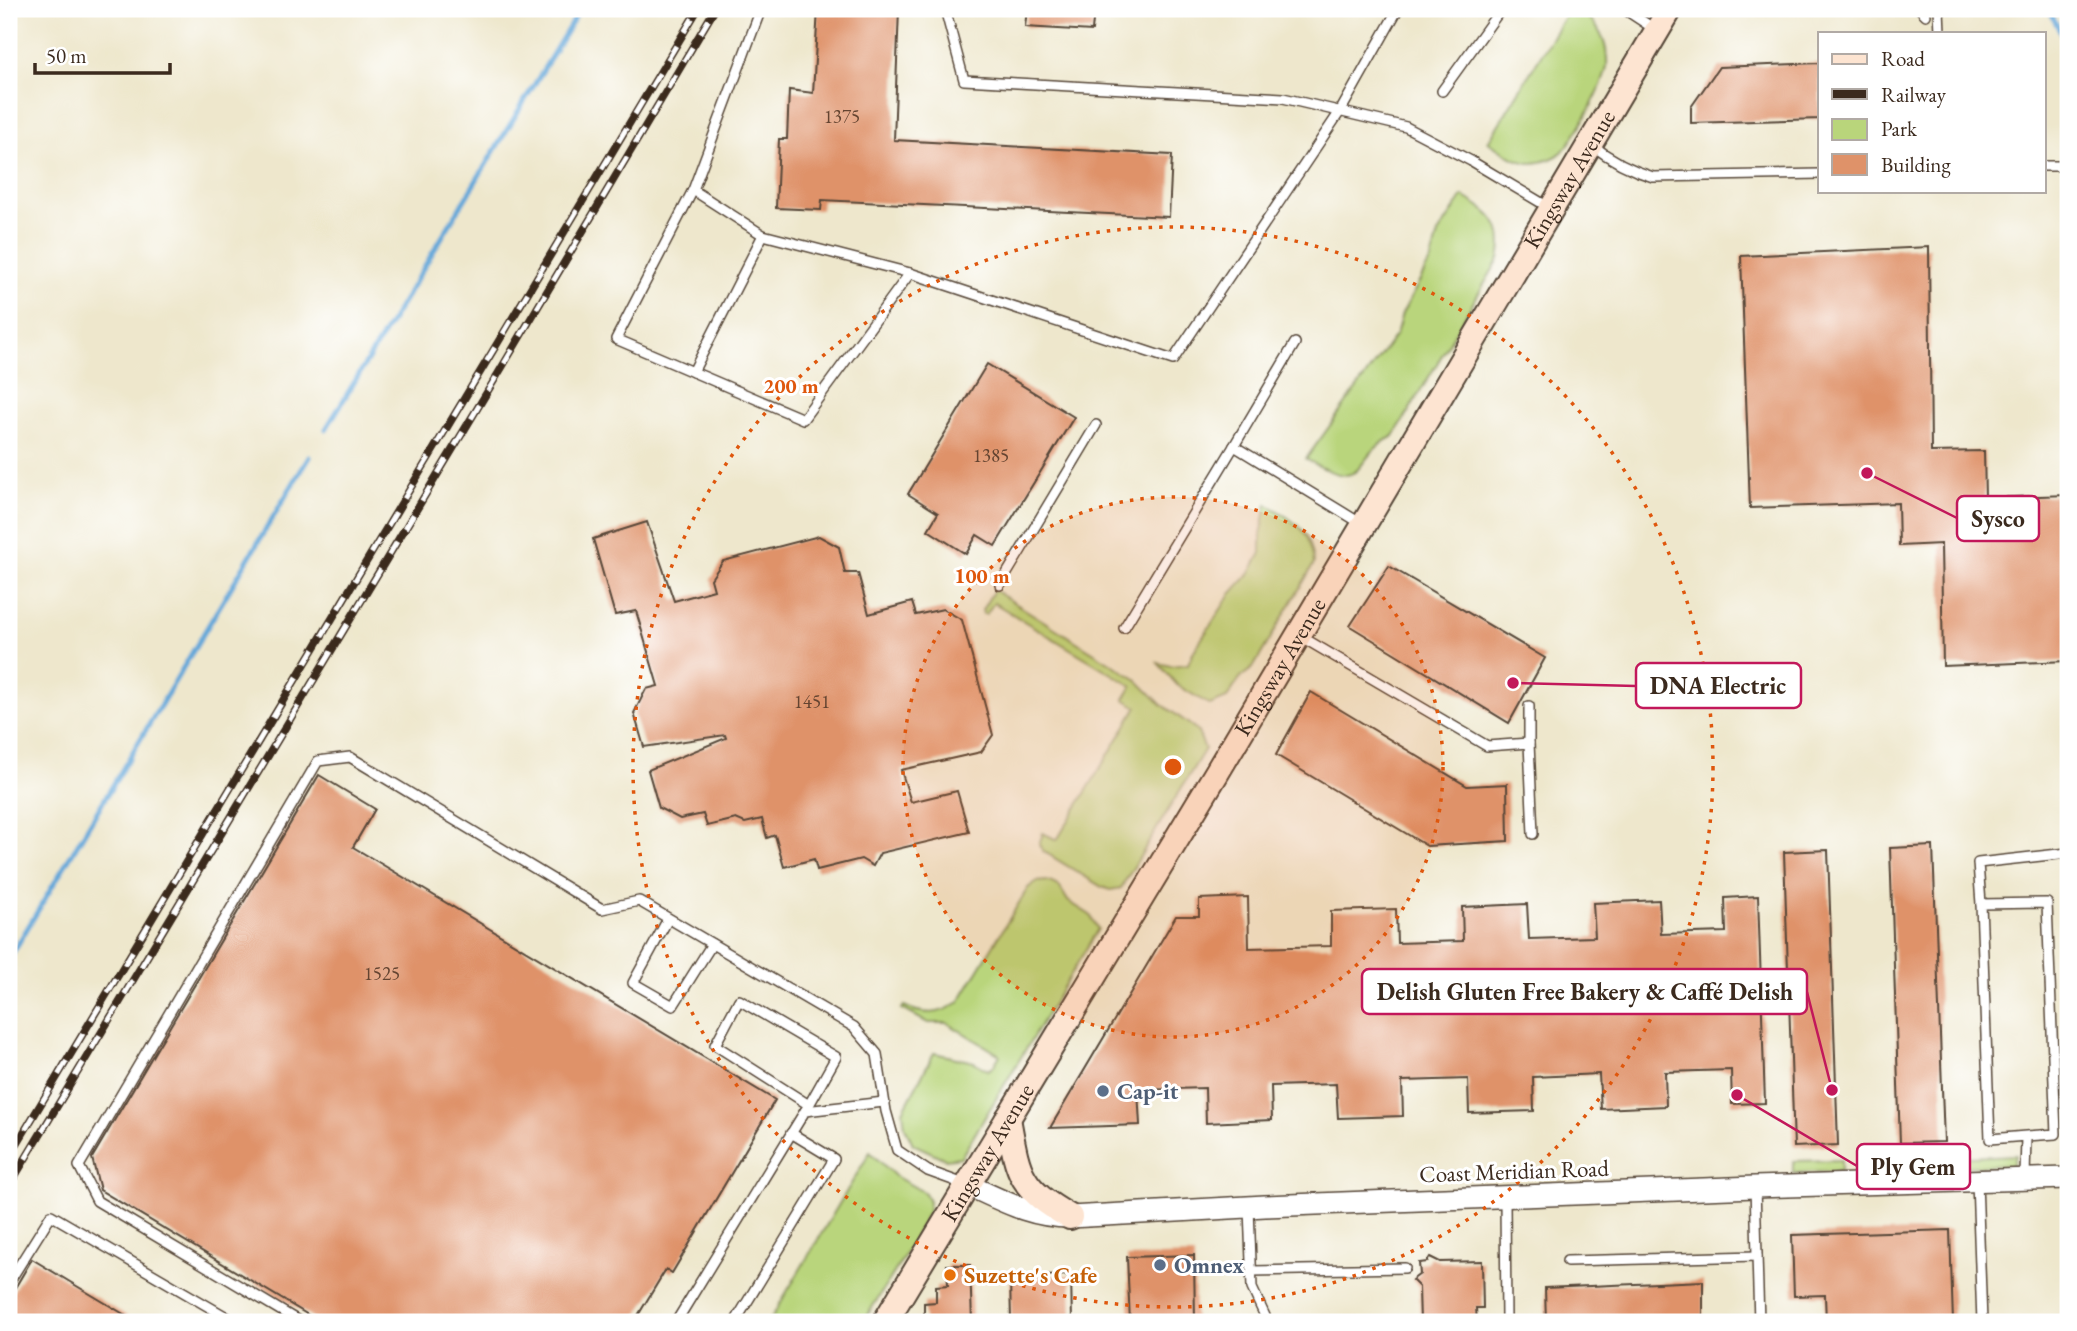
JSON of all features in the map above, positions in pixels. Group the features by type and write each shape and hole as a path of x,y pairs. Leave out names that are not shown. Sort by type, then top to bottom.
{"main road":[{"name":"Kingsway Avenue","path":"885,1322 1670,9"},
{"path":"1008,1118 1013,1148 1023,1177 1038,1197 1070,1217"}],"street":[{"name":"Coast Meridian Road","path":"968,1185 1030,1213 1070,1217 1249,1207 2068,1178"}],"lane":[{"path":"761,9 693,190 616,339 803,419 910,273"},
{"path":"945,9 964,80 1283,97 1406,127 1551,208"},
{"path":"693,190 764,235 910,273 1173,360 1341,110 1398,9"},
{"path":"1442,91 1502,9"},
{"path":"1624,9 1658,31"},
{"path":"1939,9 1940,32"},
{"path":"1590,144 1613,161 1653,177 1818,174"},
{"path":"2046,166 2063,166 2068,169"},
{"path":"694,372 764,235"},
{"path":"1124,628 1295,344"},
{"path":"1000,585 1096,425"},
{"path":"1234,446 1364,524"},
{"path":"1298,635 1487,746 1529,743"},
{"path":"1529,706 1533,834"},
{"path":"300,1322 97,1201 79,1166 318,761 350,757 602,909 639,901 855,1027 877,1054 884,1101 897,1150 928,1171 968,1185"},
{"path":"1980,904 2048,903 2056,1134 1990,1139 1978,863 2068,853"},
{"path":"668,919 632,983 673,1006 712,944"},
{"path":"676,1322 791,1133 806,1108 836,1057 739,1000 715,1045 806,1108 884,1101"},
{"path":"734,1322 834,1159 791,1133"},
{"path":"2025,1180 2026,1136"},
{"path":"1977,1181 1982,1322"},
{"path":"1755,1188 1759,1322"},
{"path":"1505,1198 1506,1322"},
{"path":"1249,1207 1252,1288 1265,1316 1265,1322"},
{"path":"9,1282 51,1215 235,1322"},
{"path":"1567,1261 1757,1256"},
{"path":"1252,1271 1405,1268"}],"green space":[{"path":"1569,9 1584,14 1599,31 1607,54 1605,74 1589,111 1562,152 1540,162 1520,161 1488,142"},
{"path":"1463,196 1489,214 1499,228 1499,259 1394,436 1380,445 1358,470 1351,474 1327,470 1306,459 1396,334 1402,314 1431,260 1438,234"},
{"path":"1267,504 1300,527 1309,542 1314,564 1253,668 1241,677 1227,698 1210,705 1177,685 1158,663 1171,666 1188,664 1230,595 1250,573 1261,553 1261,535"},
{"path":"994,590 1136,679 1160,703 1197,730 1205,749 1121,888 1110,890 1102,887 1043,851 1039,845 1043,833 1057,840 1137,707 1124,699 1132,686 994,603 986,614 983,614 982,610"},
{"path":"1047,881 1059,886 1068,901 1090,915 1098,929 961,1157 945,1159 913,1144 905,1127 903,1111 934,1053 974,1062 988,1070 1000,1055 947,1023 928,1023 902,1009 904,1006 932,1013 946,1010 959,1002 1028,888 1036,882"},
{"path":"870,1152 895,1176 925,1193 929,1201 928,1212 902,1260 863,1322 769,1322"},
{"path":"2015,1155 2013,1165 1899,1169 1899,1160"},
{"path":"1841,1160 1841,1171 1793,1173 1793,1161"}],"building":[{"path":"818,9 899,9 894,140 1172,155 1169,217 822,200 821,210 776,208 779,139 787,139 789,90 813,93"},
{"path":"1027,9 1094,9 1092,31 1025,27"},
{"path":"1818,63 1818,119 1691,123 1691,107 1719,67"},
{"path":"1929,247 1931,452 1984,451 1985,498 2068,495 2068,661 1943,666 1941,544 1899,546 1898,503 1750,508 1741,256"},
{"path":"987,364 1074,417 995,546 977,535 966,554 928,530 938,513 908,494"},
{"path":"647,522 674,601 714,590 711,579 723,561 819,536 839,547 845,573 858,573 869,614 912,602 916,615 943,609 962,620 993,735 981,752 901,770 911,802 957,791 969,832 880,853 873,866 861,859 817,870 814,859 784,867 775,835 767,838 762,819 745,823 736,819 707,826 703,814 680,819 659,808 648,770 726,738 725,735 644,747 634,713 646,689 658,686 636,611 615,615 593,539"},
{"path":"1389,566 1545,658 1509,723 1350,626"},
{"path":"1311,692 1467,786 1507,784 1508,841 1427,846 1276,755"},
{"path":"319,775 375,809 353,847 775,1100 672,1273 666,1269 634,1322 320,1322 100,1190 92,1158"},
{"path":"1933,846 1944,1142 1900,1143 1890,848"},
{"path":"1828,850 1838,1145 1794,1147 1784,852"},
{"path":"1758,896 1765,1103 1732,1104 1731,1070 1665,1072 1666,1106 1601,1109 1599,1074 1533,1077 1534,1111 1469,1113 1468,1079 1402,1081 1403,1116 1338,1118 1336,1084 1271,1086 1272,1120 1206,1123 1205,1088 1138,1090 1140,1125 1050,1128 1176,916 1199,916 1199,899 1248,897 1249,948 1331,946 1331,911 1396,909 1397,943 1463,941 1462,907 1527,904 1529,939 1595,937 1593,903 1659,900 1661,934 1726,932 1725,898"},
{"path":"1950,1230 1953,1322 1826,1322 1825,1295 1794,1296 1792,1235"},
{"path":"1194,1255 1195,1322 1130,1322 1127,1257"},
{"path":"1430,1257 1440,1262 1482,1261 1483,1308 1476,1308 1477,1322 1420,1322 1419,1287 1412,1280 1420,1274 1419,1263 1427,1262"},
{"path":"32,1259 137,1322 9,1322 9,1298"},
{"path":"947,1265 970,1265 972,1322 924,1322 924,1303 936,1302 936,1286 948,1285"},
{"path":"1071,1275 1072,1322 1011,1322 1010,1277"},
{"path":"1703,1281 1703,1316 1689,1317 1689,1322 1546,1322 1545,1288"}],"waterway":[{"path":"326,429 580,9"},
{"path":"2049,9 2068,47"},
{"path":"9,959 309,457"}],"railway":[{"path":"9,1157 698,9"},
{"path":"9,1186 715,9"}],"place":[{"name":"Sysco","path":"1867,473"},
{"name":"DNA Electric","path":"1513,683"},
{"name":"Delish Gluten Free Bakery & Caffé Delish","path":"1832,1090"},
{"name":"Cap-it","path":"1103,1091"},
{"name":"Ply Gem","path":"1737,1095"},
{"name":"Omnex","path":"1160,1265"},
{"name":"Suzette's Cafe","path":"950,1275"}]}
